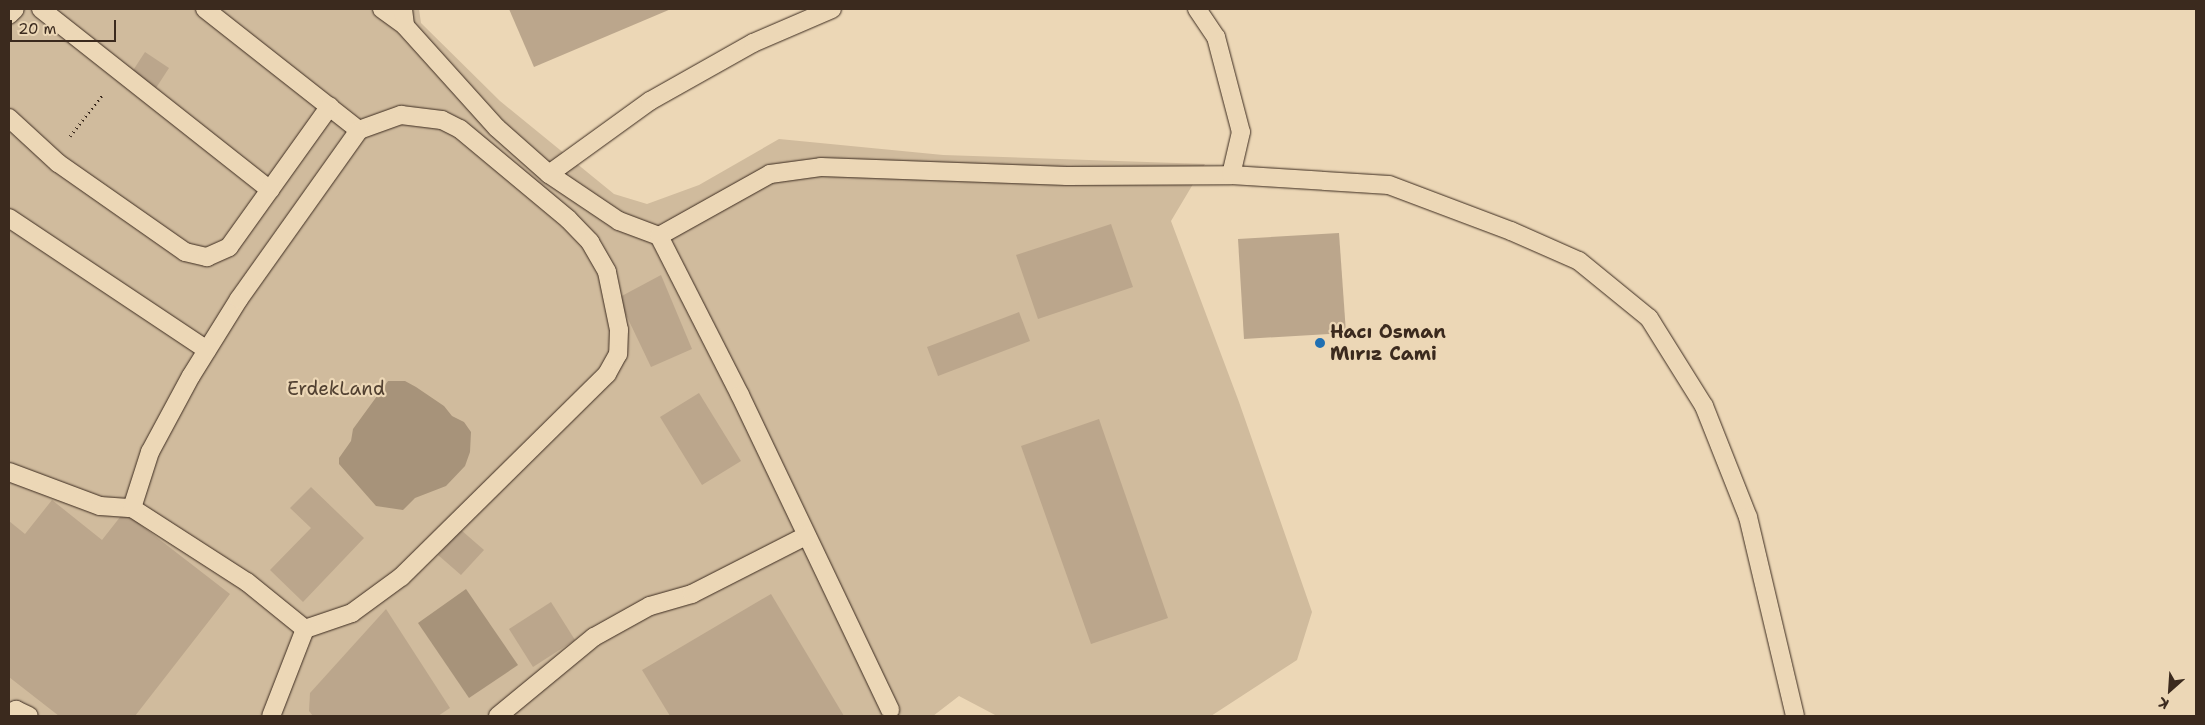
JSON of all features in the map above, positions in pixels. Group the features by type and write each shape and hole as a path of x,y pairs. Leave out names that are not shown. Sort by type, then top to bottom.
{"lane":[{"path":"9,15 15,9"},
{"path":"41,9 270,190"},
{"path":"205,9 359,130"},
{"path":"382,9 405,26 497,128 549,174 619,221 659,236 740,394 890,710"},
{"path":"403,9 405,26"},
{"path":"549,174 650,100 753,43 832,9"},
{"path":"1197,9 1216,37 1242,132 1231,175"},
{"path":"9,118 53,158 185,252 207,257 229,248 330,106"},
{"path":"132,508 150,452 207,350 239,299 359,130 401,115 442,120 460,129 568,219 590,242 607,272 619,330 618,354 607,374 401,577 352,613 305,629 271,716"},
{"path":"659,236 770,174 821,167 1067,176 1231,175 1389,185 1511,231 1579,260 1649,318 1704,406 1748,517 1795,716"},
{"path":"9,218 207,350"},
{"path":"9,472 100,506 132,508 247,582 305,629"},
{"path":"498,716 594,637 650,606 692,594 806,536"},
{"path":"9,713 16,710 29,716"}],"path":[{"path":"53,158 121,72"}],"green space":[{"name":"ErdekLand","path":"9,9 419,9 421,23 500,101 614,194 647,204 699,185 779,139 943,155 1205,164 1171,221 1239,402 1312,612 1297,660 1211,716 997,716 959,696 933,716 9,716"}],"shaded area":[{"path":"388,381 405,381 416,387 444,406 452,416 464,422 471,432 470,452 465,466 446,486 415,498 403,510 376,506 339,464 339,458 351,441 353,429"},
{"path":"466,589 518,665 469,698 418,623"}],"building":[{"path":"509,9 671,9 534,67"},
{"path":"145,52 169,68 156,88 132,72"},
{"path":"1111,224 1133,287 1038,319 1016,255"},
{"path":"1339,233 1346,333 1244,339 1238,239"},
{"path":"661,275 692,349 651,367 618,298"},
{"path":"1019,312 1030,341 938,376 927,347"},
{"path":"699,393 741,461 702,485 660,417"},
{"path":"1099,419 1168,618 1091,644 1021,446"},
{"path":"311,487 364,538 303,602 270,570 311,528 290,508"},
{"path":"52,500 102,540 124,512 230,594 135,716 59,716 9,677 9,521 25,534"},
{"path":"461,530 484,550 461,575 438,555"},
{"path":"771,594 844,716 670,716 642,670"},
{"path":"551,602 575,640 533,667 509,629"},
{"path":"386,609 450,708 438,716 313,716 309,711 310,693"}],"place":[{"name":"Hacı Osman Mırız Cami","path":"1320,343"}]}
